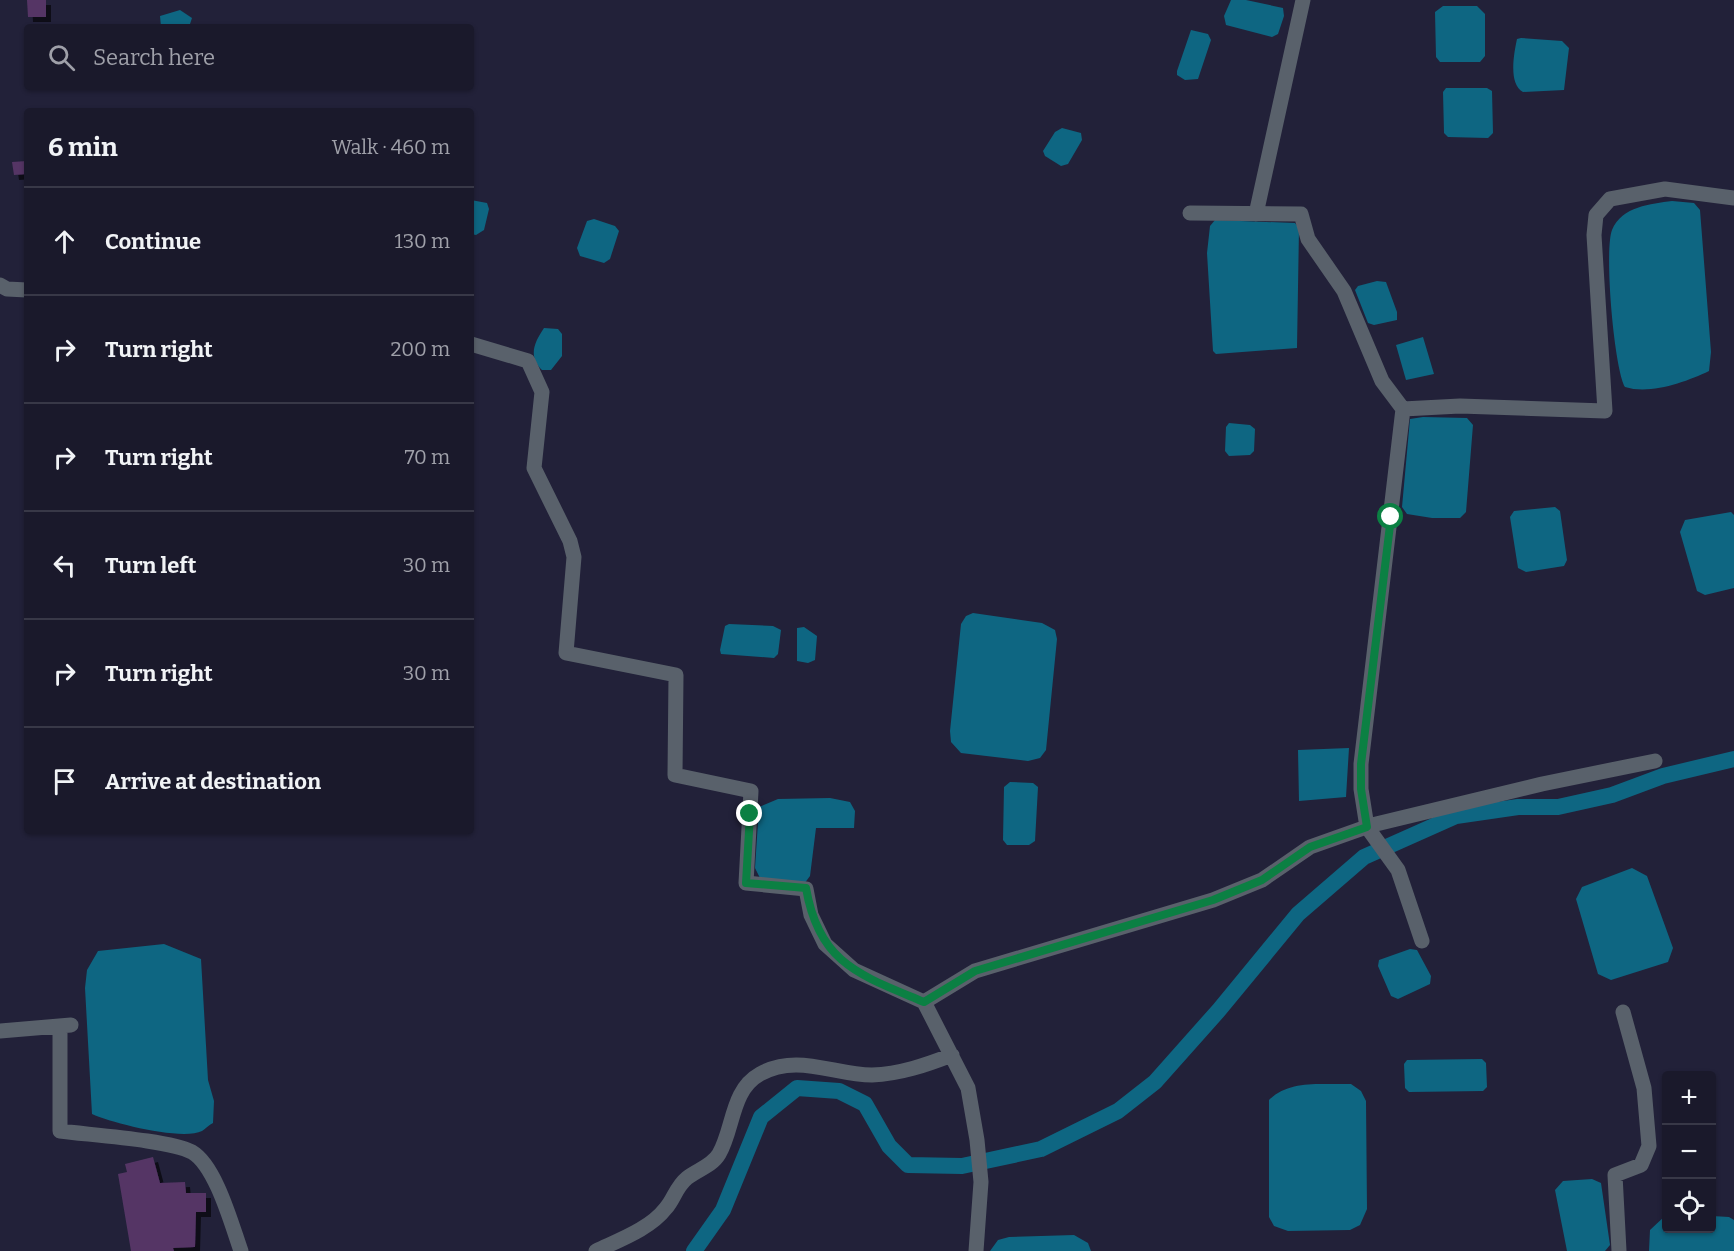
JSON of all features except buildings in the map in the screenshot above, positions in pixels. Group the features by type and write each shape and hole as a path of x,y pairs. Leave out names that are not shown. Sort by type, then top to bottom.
{"street":[{"path":"1256,214 1303,0"},
{"path":"1403,409 1460,406 1605,411 1594,235 1596,215 1610,199 1665,189 1734,198"},
{"path":"1190,213 1300,214 1308,239 1344,291 1382,381 1403,409 1361,764 1361,789 1370,832 1398,870 1422,941"},
{"path":"0,285 7,289 24,290"},
{"path":"474,345 528,361 542,392 534,468 570,541 574,557 566,653 676,675 675,775 751,791 746,883 806,888 811,915 825,944 854,970 924,1002 968,1089 977,1140 981,1182 976,1251"},
{"path":"924,1002 975,971 1213,900 1262,880 1310,847 1542,784 1655,761"},
{"path":"1619,1251 1615,1175 1641,1165 1649,1146 1644,1088 1623,1012"},
{"path":"0,1032 65,1026 60,1131 167,1145 194,1153 219,1186 241,1251"},
{"path":"596,1251 658,1216 667,1208 679,1185 712,1162 720,1153 735,1106 746,1087 758,1075 772,1069 800,1064 870,1075 896,1073 921,1067 952,1055"}],"water":[{"path":"1231,0 1246,0 1283,8 1284,16 1278,34 1272,37 1226,25 1224,16"},
{"path":"1443,6 1477,6 1485,14 1485,56 1480,62 1440,62 1436,57 1435,12"},
{"path":"180,10 192,18 190,24 161,24 160,16"},
{"path":"1191,30 1208,34 1211,40 1198,79 1185,80 1177,75 1177,71"},
{"path":"1517,39 1562,41 1569,48 1564,90 1523,92 1518,88 1514,75 1514,60"},
{"path":"1446,88 1487,88 1492,91 1493,133 1488,138 1448,137 1444,133 1443,92"},
{"path":"1062,128 1081,133 1082,140 1068,164 1061,166 1045,156 1043,151 1055,132"},
{"path":"474,201 487,203 489,209 484,230 474,235"},
{"path":"1672,201 1694,203 1700,210 1711,352 1709,371 1679,383 1656,388 1625,387 1617,357 1611,309 1609,261 1612,230 1617,222 1630,211 1646,205"},
{"path":"594,219 615,226 619,231 610,259 604,263 580,256 577,248 587,221"},
{"path":"1215,220 1295,223 1299,228 1297,348 1216,354 1213,351 1207,253 1210,226"},
{"path":"1377,281 1386,282 1397,312 1397,320 1374,325 1368,323 1355,290 1358,286"},
{"path":"544,328 558,329 562,334 562,356 551,370 542,370 534,355 535,344"},
{"path":"1423,337 1434,374 1406,380 1396,345"},
{"path":"1467,418 1473,425 1466,512 1460,518 1432,518 1407,514 1402,507 1410,419"},
{"path":"1229,423 1250,425 1255,429 1254,451 1250,455 1229,456 1225,451 1226,427"},
{"path":"1555,507 1560,511 1567,560 1564,566 1526,572 1518,568 1510,517 1514,511"},
{"path":"1731,512 1734,515 1734,588 1705,595 1697,591 1680,532 1685,520"},
{"path":"973,613 1042,623 1055,630 1057,639 1046,750 1040,758 1028,761 961,753 951,742 950,731 961,624 966,616"},
{"path":"729,624 773,626 781,630 778,654 774,658 721,654 725,626"},
{"path":"804,627 817,636 815,660 808,663 797,661 797,628"},
{"path":"1349,748 1346,797 1299,801 1298,750"},
{"path":"1010,782 1033,783 1038,787 1035,841 1029,845 1007,845 1003,840 1004,787"},
{"path":"830,798 850,802 855,811 854,828 816,828 810,876 804,884 760,878 755,868 759,807 778,799"},
{"path":"1632,868 1647,876 1673,948 1668,962 1611,980 1598,974 1576,899 1582,887"},
{"path":"164,944 201,959 208,1080 214,1101 213,1123 202,1131 192,1134 147,1130 92,1114 85,988 87,970 98,951"},
{"path":"1410,949 1417,950 1431,976 1430,984 1398,999 1391,996 1378,966 1379,960"},
{"path":"1482,1059 1486,1063 1487,1087 1483,1091 1409,1092 1405,1088 1404,1064 1407,1060"},
{"path":"1351,1084 1361,1091 1366,1101 1367,1209 1360,1225 1350,1230 1288,1231 1274,1226 1269,1217 1269,1100 1277,1093 1297,1086"},
{"path":"1592,1179 1601,1183 1610,1245 1605,1251 1567,1251 1555,1190 1563,1181"},
{"path":"1716,1216 1729,1217 1734,1220 1734,1251 1649,1251 1650,1230 1662,1219 1662,1233 1716,1233"},
{"path":"1074,1235 1088,1243 1091,1251 990,1251 998,1240 1009,1237"}],"waterway":[{"path":"694,1251 723,1210 761,1117 797,1088 839,1091 865,1104 889,1146 908,1165 962,1166 1041,1149 1118,1111 1155,1082 1219,1010 1298,914 1364,857 1456,816 1518,807 1558,807 1612,795 1663,776 1734,759"}],"route":[{"path":"750,814 746,883 806,888 811,915 825,944 854,970 924,1002 975,971 1213,900 1262,880 1310,847 1367,827 1361,789 1361,764 1391,517"}]}
